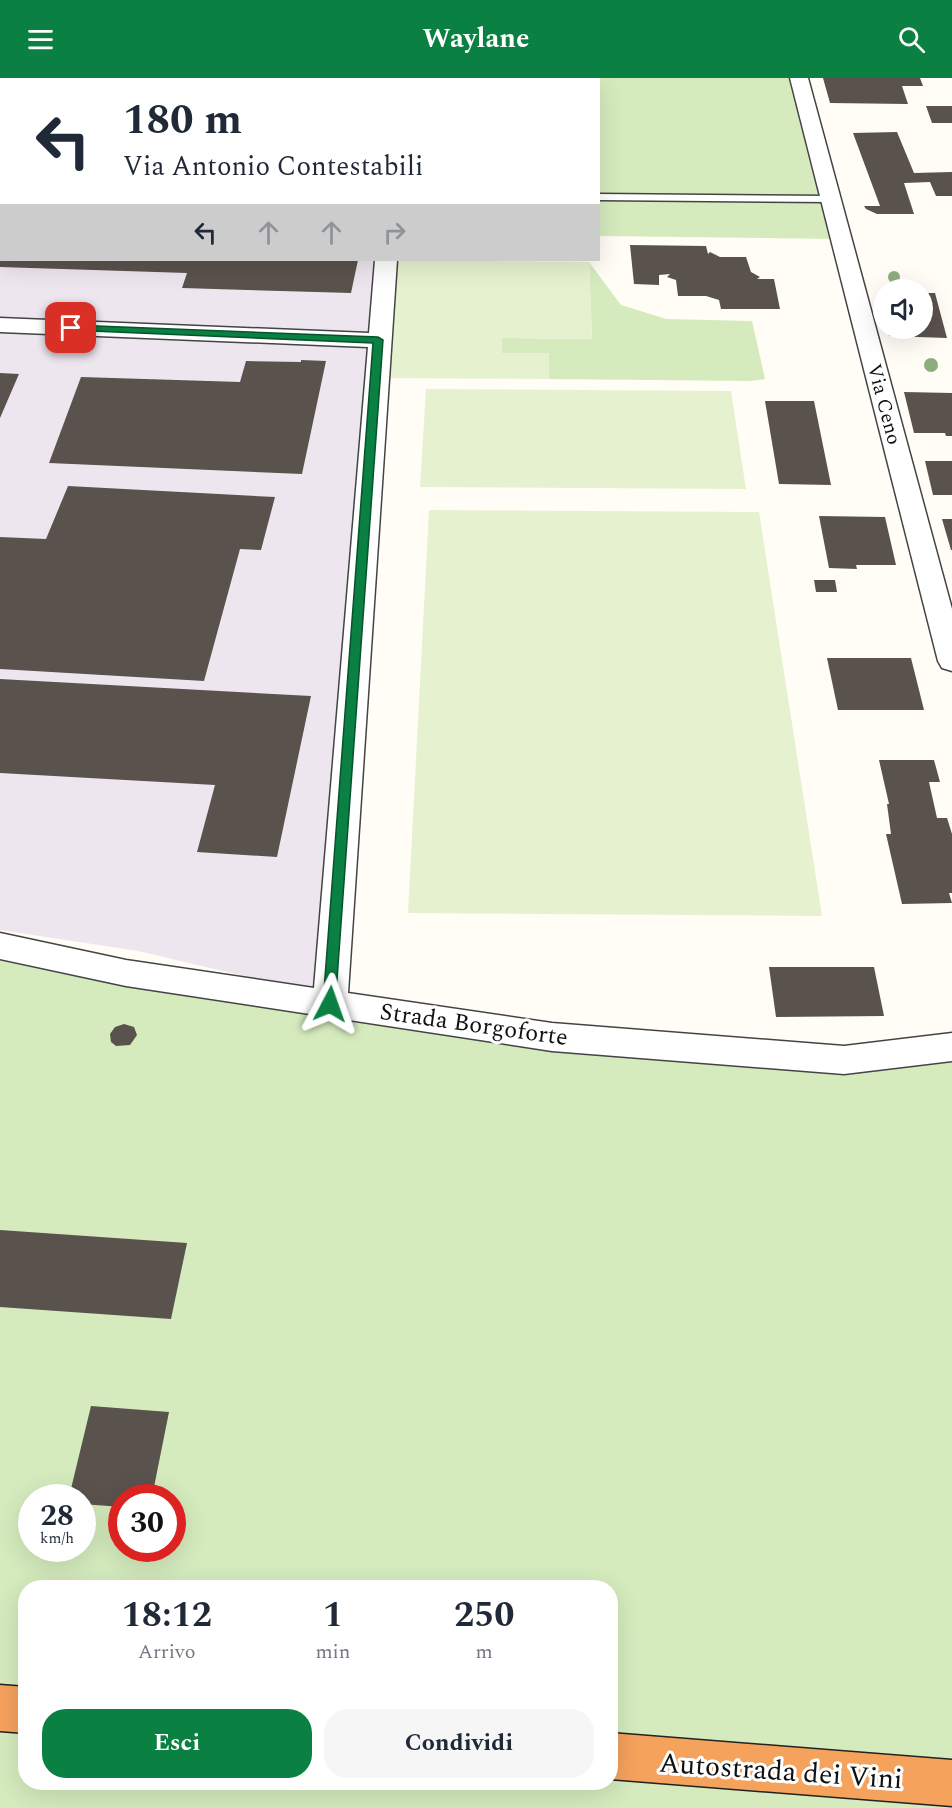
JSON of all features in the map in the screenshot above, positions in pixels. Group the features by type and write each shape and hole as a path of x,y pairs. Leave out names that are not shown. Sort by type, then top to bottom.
{"highway":[{"path":"0,1708 18,1709"},
{"name":"Autostrada dei Vini","path":"618,1757 952,1783"}],"street":[{"name":"Via Ceno","path":"799,78 952,661"},
{"path":"330,1004 378,340 386,261"},
{"path":"0,325 378,340"},
{"name":"Strada Borgoforte","path":"0,946 126,973 552,1037 844,1060 952,1047"}],"lane":[{"path":"600,197 831,199"}],"shaded area":[{"path":"0,261 389,261 379,340 330,996 138,951 0,930"}],"green space":[{"path":"600,78 797,78 835,239 600,236"},
{"path":"389,261 589,262 592,339 502,338 502,353 549,353 549,379 378,378"},
{"path":"589,262 621,305 666,319 752,321 765,379 750,381 549,379 549,353 501,353 502,338 592,339"},
{"path":"426,389 731,391 746,489 420,487"},
{"path":"429,510 759,512 822,916 408,913"},
{"path":"0,936 330,996 847,1061 952,1048 952,1808 0,1808"}],"building":[{"path":"823,78 920,78 923,86 902,86 908,104 830,103"},
{"path":"926,106 952,106 952,123 932,123"},
{"path":"897,132 914,173 952,172 952,196 936,196 930,182 904,183 914,214 877,214 864,206 880,206 853,133"},
{"path":"630,245 706,246 708,254 710,252 720,257 746,257 751,272 760,277 757,279 774,279 780,309 721,309 719,300 706,296 678,296 676,280 667,277 670,274 659,275 659,285 634,284"},
{"path":"0,261 358,261 351,293 182,288 187,273 0,267"},
{"path":"933,293 935,293 947,338 933,338"},
{"path":"301,360 326,361 302,474 49,463 81,377 240,382 246,361 301,362"},
{"path":"0,373 19,374 0,418"},
{"path":"904,392 952,393 952,436 946,436 945,433 914,433"},
{"path":"765,401 814,401 831,485 779,484"},
{"path":"925,461 952,461 952,495 933,495"},
{"path":"68,486 275,497 261,550 240,549 204,681 0,669 0,537 46,539"},
{"path":"819,516 885,517 896,565 856,565 857,569 829,568"},
{"path":"942,519 952,519 952,550 951,550"},
{"path":"814,580 835,580 837,592 816,592"},
{"path":"827,658 911,658 924,710 838,710"},
{"path":"0,679 311,696 277,857 197,852 215,785 0,773"},
{"path":"879,760 934,760 940,782 929,782 937,818 947,818 952,834 952,893 949,893 952,903 902,904 886,834 891,834 887,804 889,804"},
{"path":"769,967 874,967 884,1016 776,1017"},
{"path":"124,1024 134,1027 137,1035 130,1045 116,1046 111,1042 110,1034 115,1027"},
{"path":"0,1230 187,1243 171,1319 0,1307"},
{"path":"91,1406 169,1412 155,1484 108,1484 108,1506 96,1505 96,1484 72,1484"}],"route":[{"path":"71,328 378,340 330,1004"}]}
